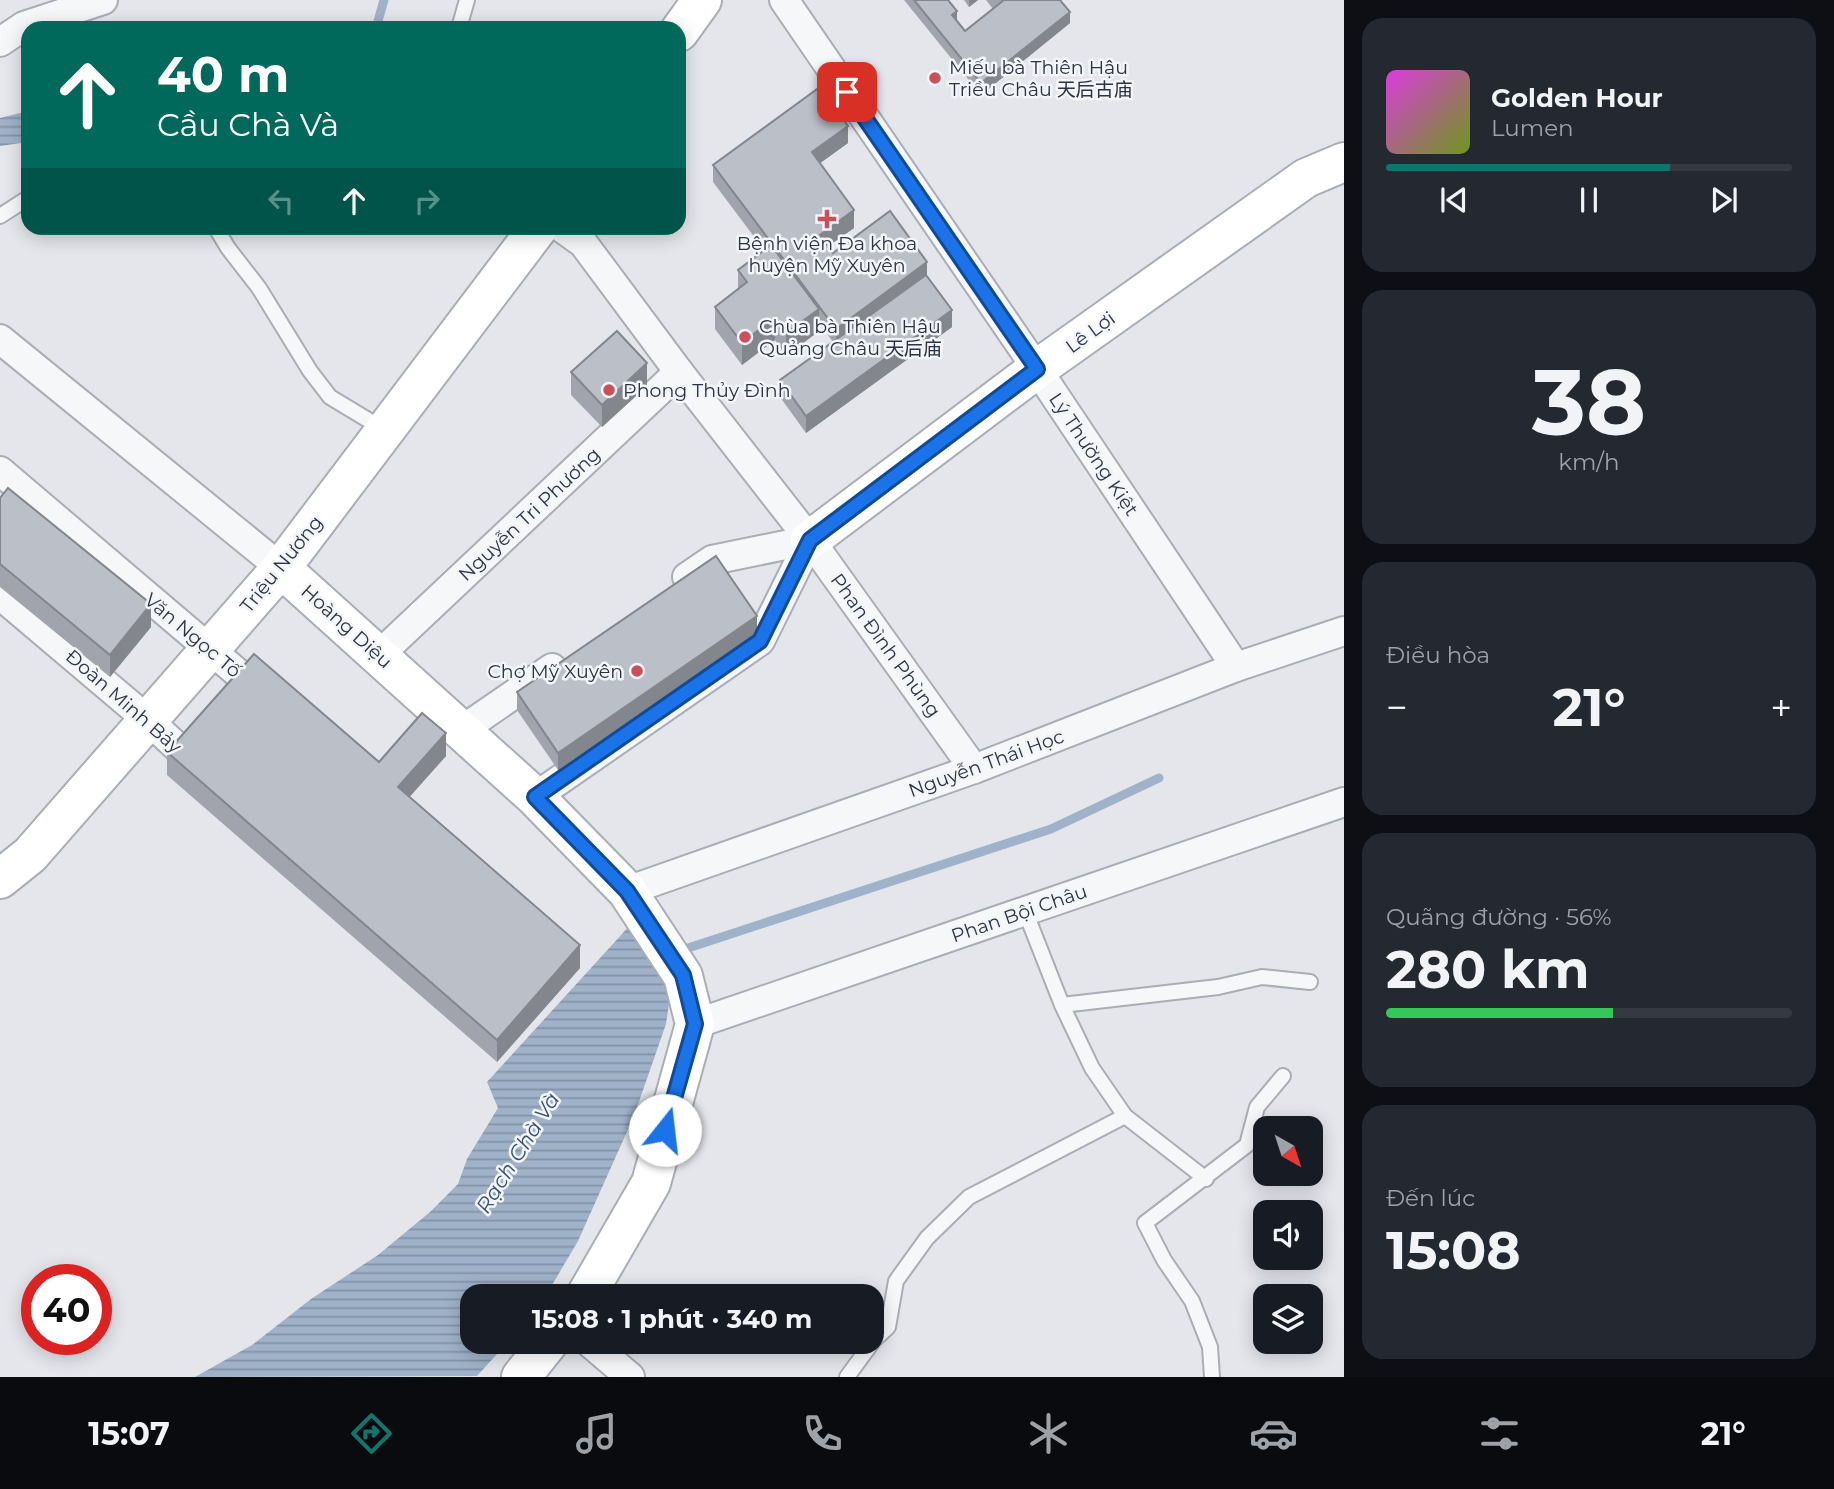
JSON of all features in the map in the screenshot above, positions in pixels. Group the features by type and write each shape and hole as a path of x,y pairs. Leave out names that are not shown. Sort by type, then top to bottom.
{"street":[{"path":"39,21 103,0"},
{"path":"686,22 702,0"},
{"name":"Lý Thường Kiệt","path":"784,0 1037,369 1236,667"},
{"path":"0,42 21,28"},
{"name":"Lê Lợi","path":"810,540 1037,369 1306,178 1344,162"},
{"name":"Triệu Nương","path":"0,879 30,855 281,568 533,235"},
{"name":"Phan Đình Phùng","path":"572,235 583,243 810,540 974,769"},
{"name":"Hoàng Diệu","path":"0,339 281,568 535,797 627,891 673,960 695,1024"},
{"name":"Nguyễn Tri Phương","path":"379,655 679,372"},
{"name":"Văn Ngọc Tố","path":"9,484 284,712"},
{"path":"667,591 712,560 810,540"},
{"path":"535,797 760,641 810,540"},
{"name":"Đoàn Minh Bảy","path":"0,596 149,720 219,786"},
{"name":"Nguyễn Thái Học","path":"627,891 974,769 1236,667 1344,631"},
{"path":"462,730 576,653"},
{"name":"Phan Bội Châu","path":"695,1024 1344,802"},
{"path":"593,1284 651,1183 695,1024"},
{"path":"521,1377 539,1354"},
{"path":"603,1354 629,1377"}],"lane":[{"path":"461,21 467,0"},
{"path":"0,216 21,202"},
{"path":"220,235 259,288 310,371 330,397 384,430"},
{"path":"1025,911 1062,1005 1091,1068 1125,1116 1206,1179"},
{"path":"1062,1005 1218,987 1262,977 1310,982"},
{"path":"1212,1377 1210,1347 1192,1301 1164,1260 1145,1223 1177,1197 1206,1179 1247,1145 1257,1107 1283,1076"},
{"path":"847,1377 874,1340 888,1327 896,1280 927,1238 969,1197 1125,1116"}],"water":[{"path":"21,113 21,143 0,146 0,118"},
{"name":"Rạch Chà Và","path":"632,923 671,991 666,1024 634,1116 578,1241 553,1284 460,1284 460,1354 497,1354 477,1376 195,1377 252,1345 311,1299 378,1255 430,1212 458,1184 467,1159 498,1108 487,1082"}],"building":[{"path":"914,0 948,0 957,11 952,15 965,31 1004,0 1060,0 1070,12 981,83"},
{"name":"Bệnh viện Đa khoa huyện Mỹ Xuyên","path":"820,87 848,126 812,152 854,210 820,235 833,253 890,211 927,262 836,329 713,165"},
{"path":"771,245 819,309 786,333 775,317 742,343 715,307 747,282 738,270"},
{"path":"926,275 952,310 806,416 780,380"},
{"path":"617,331 647,363 602,405 571,372"},
{"path":"8,488 151,604 110,655 0,564 0,498"},
{"name":"Chợ Mỹ Xuyên","path":"716,556 757,616 558,753 517,692"},
{"path":"254,654 379,762 422,713 446,733 398,787 580,945 497,1040 167,752"}],"waterway":[{"path":"378,21 384,0"},
{"path":"679,951 1051,829 1159,778"}],"place":[{"name":"Miếu bà Thiên Hậu Triều Châu 天后古庙","path":"935,78"},
{"name":"Bệnh viện Đa khoa huyện Mỹ Xuyên","path":"827,219"},
{"name":"Chùa bà Thiên Hậu Quảng Châu 天后庙","path":"745,337"},
{"name":"Phong Thủy Đình","path":"609,390"},
{"name":"Chợ Mỹ Xuyên","path":"637,671"}],"route":[{"path":"665,1130 695,1024 683,975 627,891 535,797 760,641 810,540 1037,369 847,92"}]}
